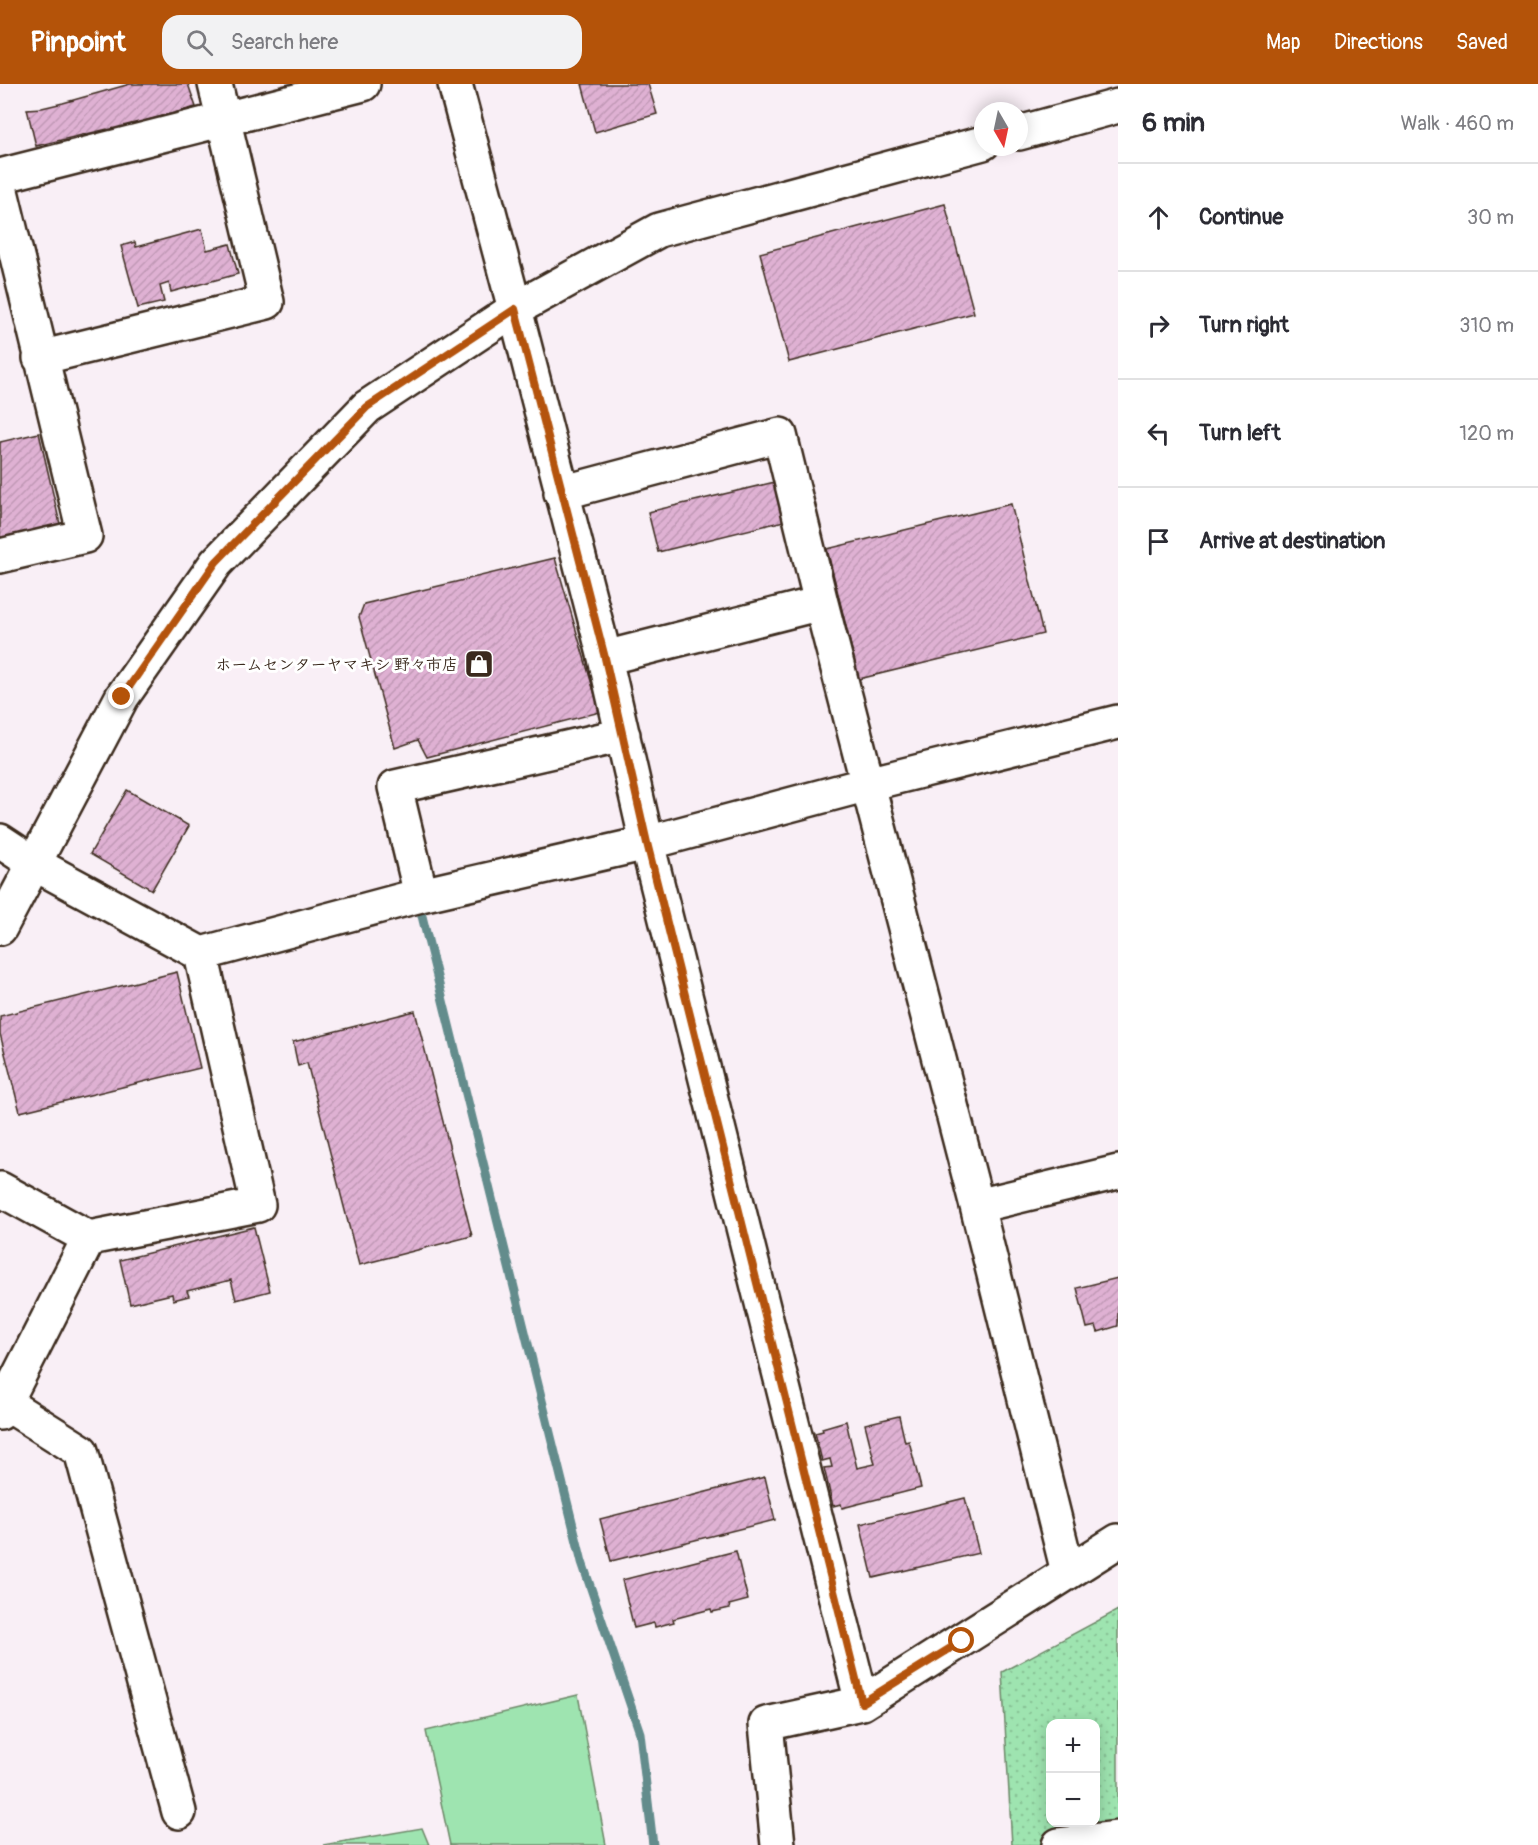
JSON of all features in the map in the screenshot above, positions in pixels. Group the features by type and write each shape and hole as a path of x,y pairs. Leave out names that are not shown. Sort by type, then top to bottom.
{"street":[{"path":"40,358 267,302 215,84"},
{"path":"0,176 363,84"},
{"path":"455,84 605,658 647,843 862,1703"},
{"path":"1028,131 1118,106"},
{"path":"0,928 122,697 216,562 367,407 515,309 659,230 974,145"},
{"path":"0,187 85,536 0,556"},
{"path":"561,493 780,435 1068,1572"},
{"path":"605,658 821,603"},
{"path":"0,841 35,864 201,954 421,895 647,843 868,784 1118,722"},
{"path":"421,895 395,787 623,735"},
{"path":"0,1189 89,1238 258,1205 201,954"},
{"path":"977,1206 1118,1172"},
{"path":"89,1238 2,1408 81,1451 179,1812"},
{"path":"778,1845 766,1724 862,1703 1118,1541"},
{"path":"1059,1845 1118,1838"}],"green space":[{"path":"1118,1610 1118,1838 1040,1845 1012,1845 1002,1672"},
{"path":"578,1695 606,1845 450,1845 426,1731"},
{"path":"422,1828 429,1845 323,1845"}],"building":[{"path":"130,84 188,84 196,107 108,131 107,129 36,146 27,109 63,103"},
{"path":"582,84 648,84 657,114 595,132"},
{"path":"945,204 974,313 789,362 760,253"},
{"path":"202,229 207,250 230,244 238,274 171,292 169,283 160,286 164,302 138,308 121,246 135,242 136,247"},
{"path":"39,433 60,524 0,538 0,442"},
{"path":"779,481 788,520 658,552 648,512"},
{"path":"1011,504 1043,634 859,679 827,549"},
{"name":"ホームセンターヤマキシ 野々市店","path":"555,558 600,712 427,757 418,740 395,748 359,617 364,604"},
{"path":"127,790 189,826 152,890 90,854"},
{"path":"177,972 200,1068 20,1112 0,1034 0,1016"},
{"path":"415,1011 472,1236 359,1265 307,1063 298,1066 293,1042"},
{"path":"254,1227 270,1291 236,1300 231,1280 187,1291 189,1296 173,1300 172,1294 130,1304 120,1260"},
{"path":"1118,1278 1118,1326 1098,1332 1096,1326 1087,1328 1077,1288"},
{"path":"899,1416 905,1442 909,1441 921,1488 842,1508 841,1504 833,1506 824,1468 832,1467 830,1459 822,1461 815,1433 823,1431 822,1428 846,1421 857,1468 875,1464 865,1424"},
{"path":"765,1477 775,1520 611,1561 600,1519"},
{"path":"965,1498 979,1553 873,1578 860,1524"},
{"path":"736,1551 748,1600 729,1605 730,1608 712,1612 711,1609 673,1619 674,1622 655,1627 654,1623 634,1628 622,1580"}],"waterway":[{"path":"422,916 582,1562 640,1733 653,1845"}],"place":[{"name":"ホームセンターヤマキシ 野々市店","path":"479,664"}],"route":[{"path":"122,697 216,562 367,407 515,309 605,658 647,843 862,1703 962,1641"}]}
